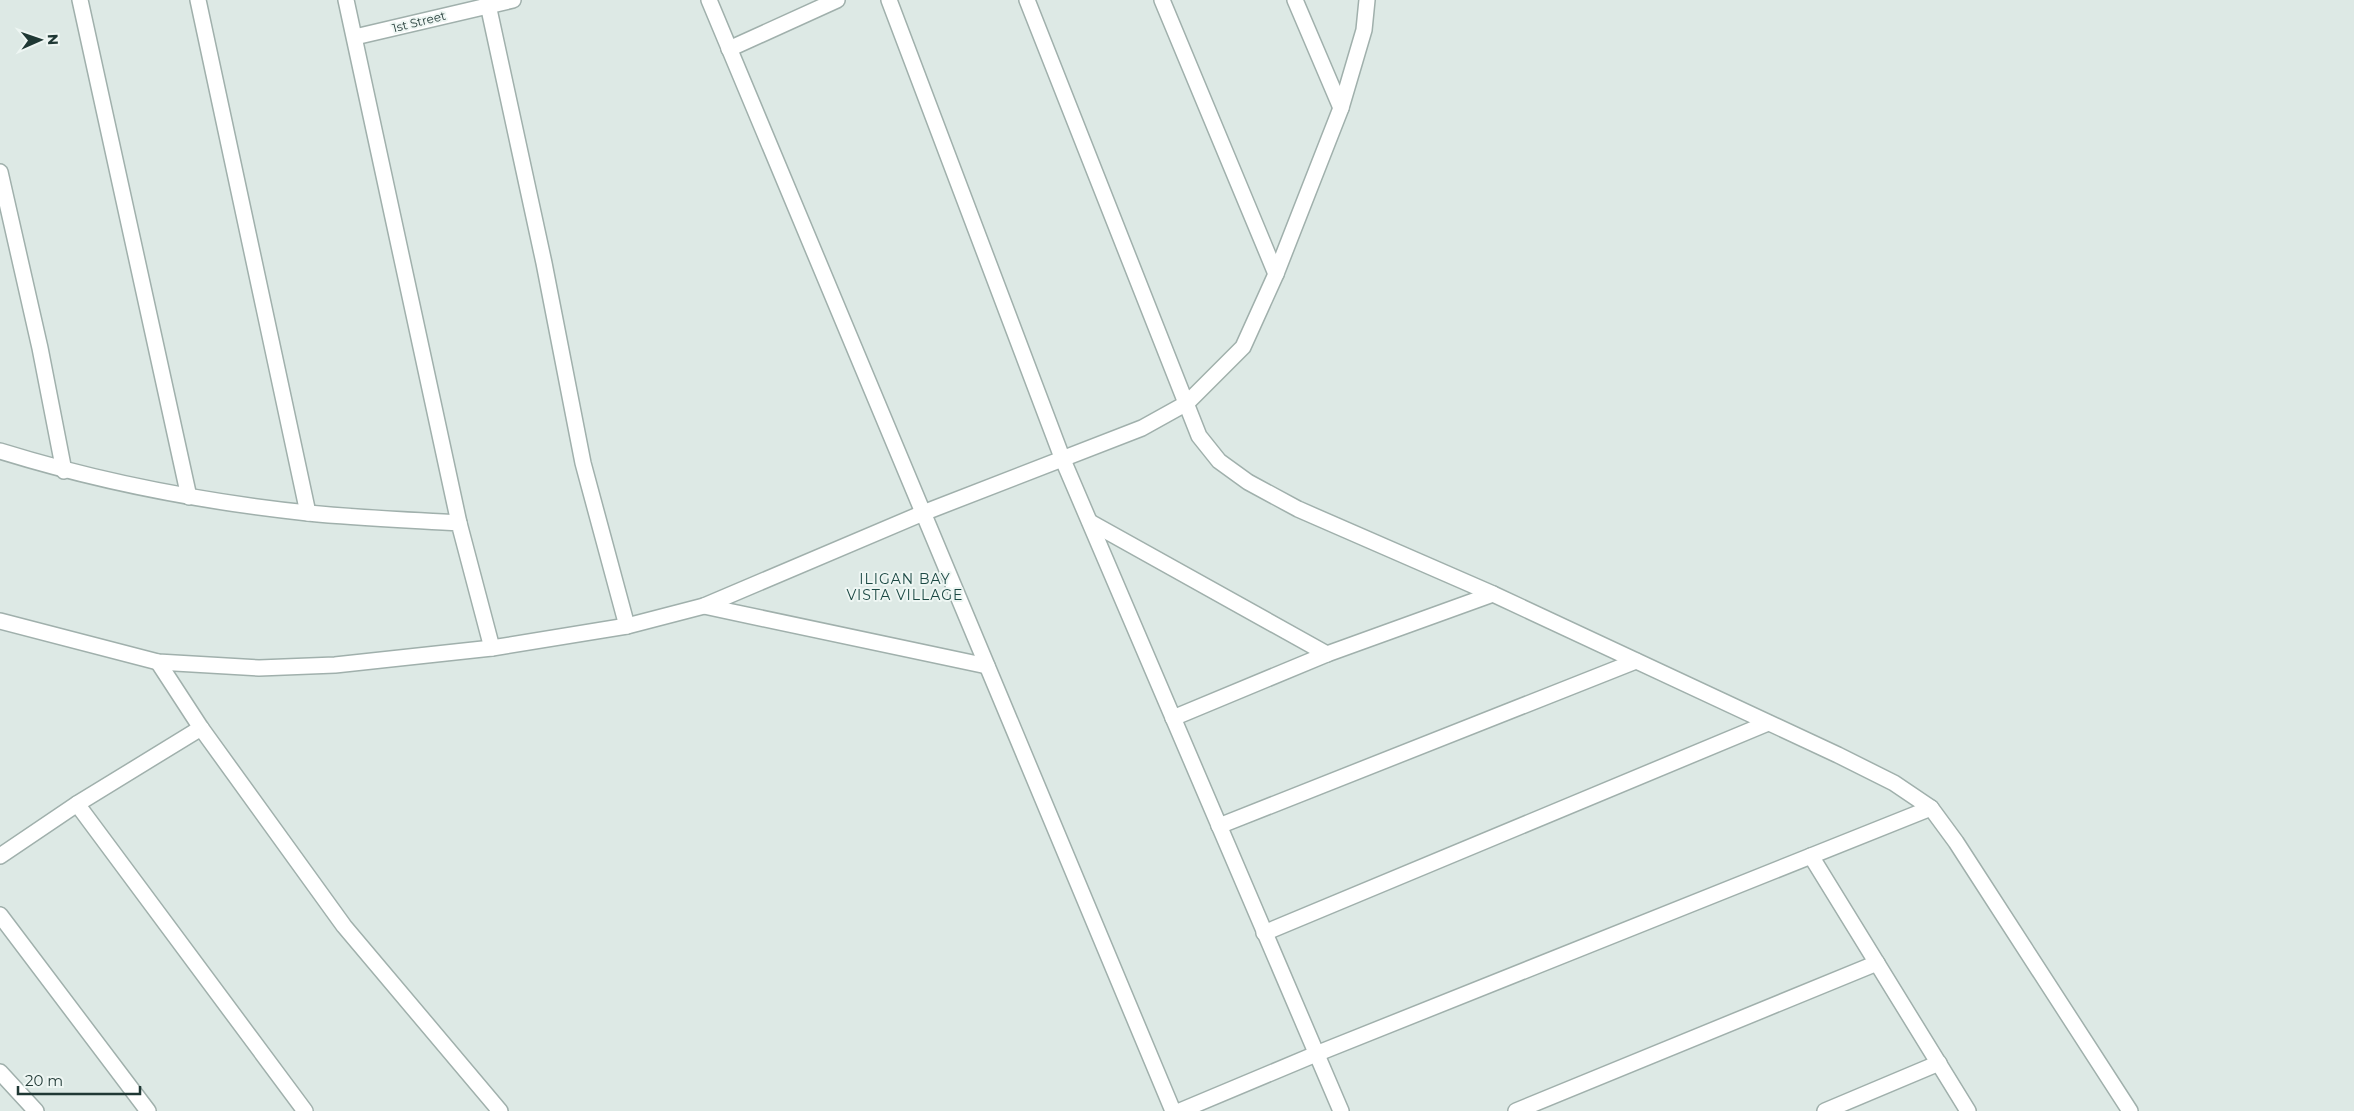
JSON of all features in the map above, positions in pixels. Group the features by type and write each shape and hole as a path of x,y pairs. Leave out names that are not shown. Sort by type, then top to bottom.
{"street":[{"path":"80,0 189,496"},
{"path":"198,0 308,513"},
{"path":"346,0 459,523 492,648"},
{"name":"1st Street","path":"355,37 488,2 513,0"},
{"path":"709,0 1173,1111"},
{"path":"729,49 837,0"},
{"path":"889,0 1063,460 1341,1111"},
{"path":"1027,0 1199,436 1218,461 1248,482 1298,509 1493,594 1768,723 1894,783 1931,808 1961,850 2130,1111"},
{"path":"1162,0 1276,274"},
{"path":"1295,0 1341,108"},
{"path":"0,621 158,662 259,668 335,665 492,648 627,626 704,606 923,513 1142,428 1187,403 1243,347 1276,274 1341,108 1364,30 1367,0"},
{"path":"488,2 544,264 583,463 627,626"},
{"path":"0,172 40,348 64,471"},
{"path":"0,451 64,471 189,496 308,513 459,523"},
{"path":"1090,522 1327,654"},
{"path":"1173,718 1327,654 1493,594"},
{"path":"704,606 987,666"},
{"path":"1219,826 1636,661"},
{"path":"158,662 201,728 344,926 500,1111"},
{"path":"1264,933 1768,723"},
{"path":"0,856 77,804 201,728"},
{"path":"77,804 305,1111"},
{"path":"1180,1111 1316,1054 1931,808"},
{"path":"1811,856 1968,1111"},
{"path":"0,915 148,1111"},
{"path":"1516,1111 1877,963"},
{"path":"1825,1111 1939,1063"},
{"path":"0,1072 36,1111"}],"district":[{"name":"ILIGAN BAY VISTA VILLAGE","path":"905,588"}]}
